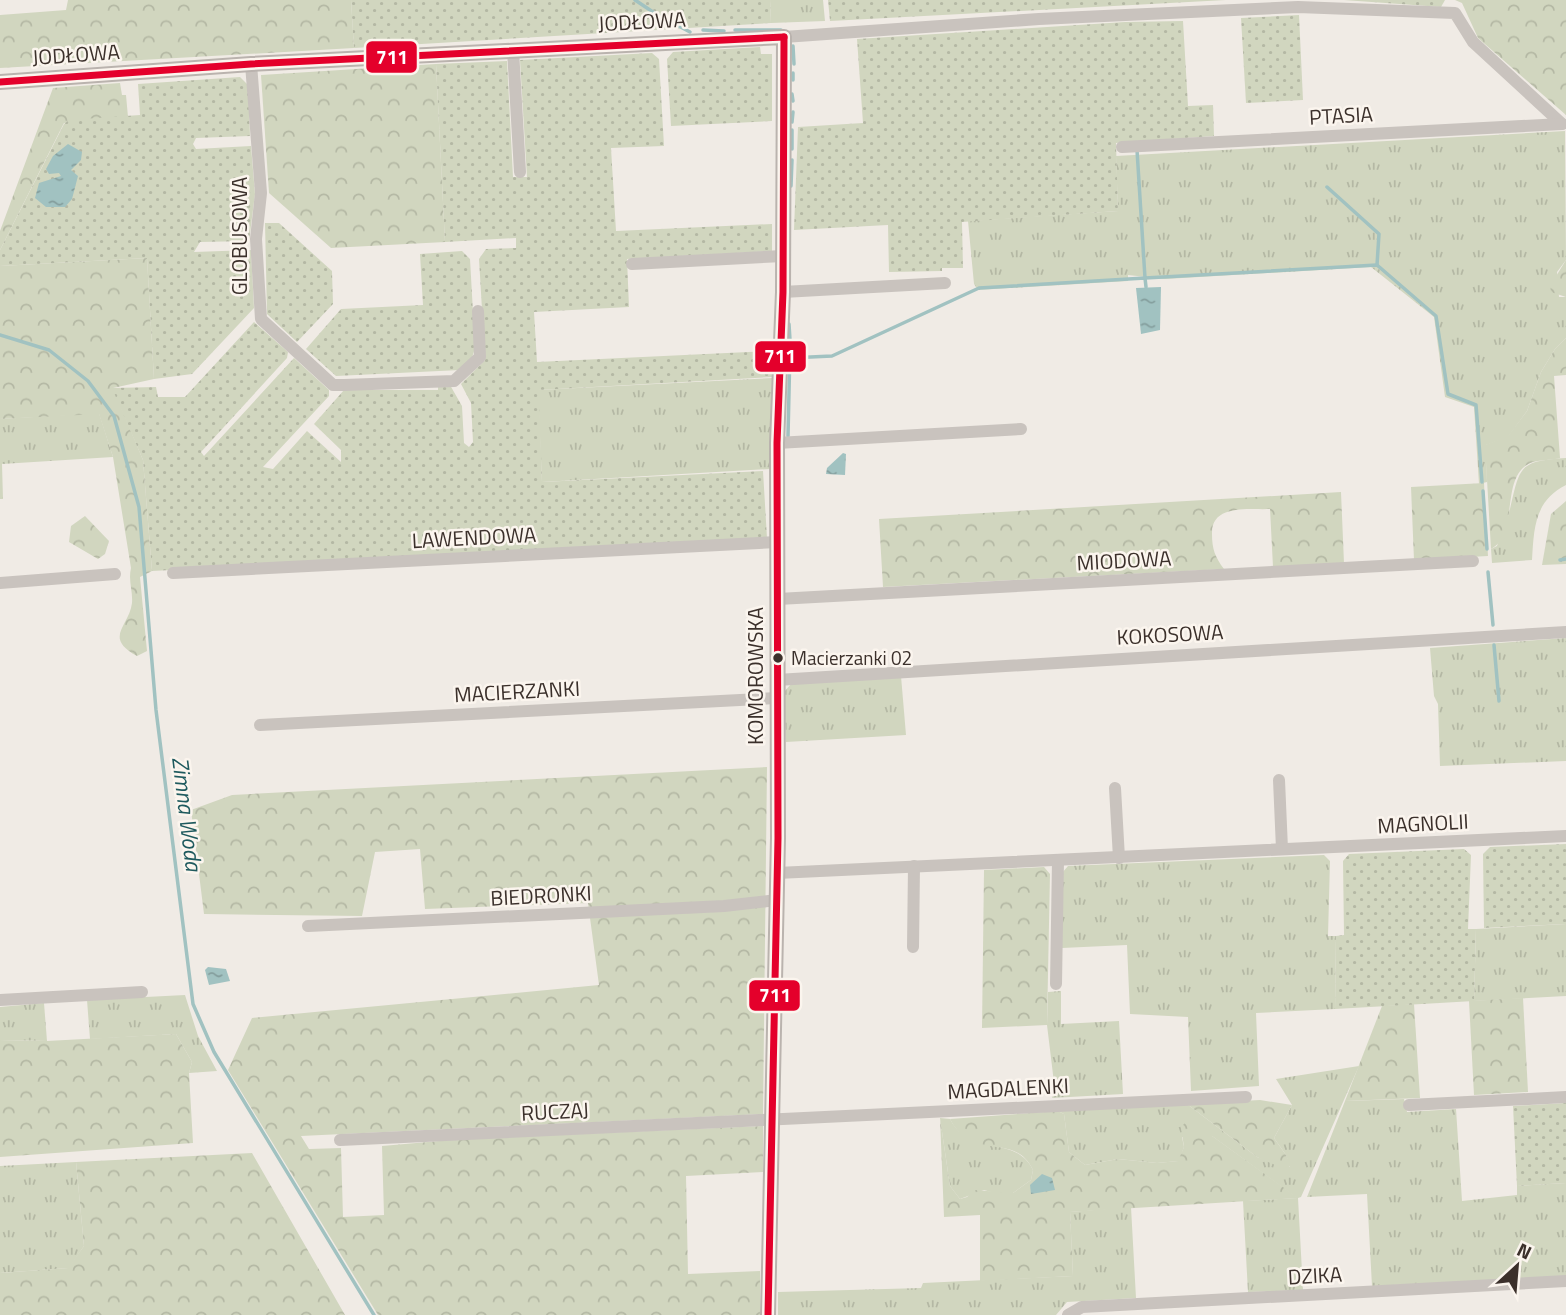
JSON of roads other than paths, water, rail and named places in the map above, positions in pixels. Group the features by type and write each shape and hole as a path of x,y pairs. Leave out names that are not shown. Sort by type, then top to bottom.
{"street":[{"name":"JODŁOWA","path":"0,82 251,64 1298,7 1455,13 1473,43 1562,124"},
{"name":"KOMOROWSKA","path":"768,1315 777,900 777,443 783,292 784,37"},
{"path":"513,50 520,172"},
{"name":"GLOBUSOWA","path":"251,64 261,192 256,239 261,319 333,385 344,385 454,381 480,358 478,312"},
{"name":"PTASIA","path":"1122,147 1562,124"},
{"path":"632,264 783,256"},
{"path":"783,292 945,283"},
{"path":"777,443 1021,429"},
{"name":"LAWENDOWA","path":"173,573 777,542"},
{"name":"MIODOWA","path":"778,599 1473,561"},
{"path":"0,583 116,574"},
{"name":"KOKOSOWA","path":"777,680 1566,632"},
{"name":"MACIERZANKI","path":"260,725 777,698"},
{"path":"1279,780 1282,849"},
{"path":"1115,788 1119,858"},
{"name":"MAGNOLII","path":"777,873 1566,836"},
{"path":"1056,984 1058,860"},
{"path":"913,947 914,866"},
{"name":"BIEDRONKI","path":"308,926 724,906 777,900"},
{"path":"0,999 142,992"},
{"name":"MAGDALENKI","path":"772,1120 1246,1097"},
{"path":"1409,1105 1566,1097"},
{"name":"RUCZAJ","path":"340,1140 772,1120"},
{"name":"DZIKA","path":"1068,1315 1082,1307 1566,1281"}],"water":[{"path":"68,144 82,152 81,160 71,170 78,176 72,199 65,207 46,207 35,198 39,183 61,176 59,173 49,174 46,169 53,156"},
{"path":"1161,287 1160,330 1141,334 1136,288"},
{"path":"843,453 846,454 845,475 826,474 827,468"},
{"path":"208,967 226,969 230,981 209,985 205,970"},
{"path":"1042,1174 1052,1178 1055,1190 1031,1194 1030,1185"}],"waterway":[{"path":"635,0 656,14"},
{"path":"660,16 690,32"},
{"path":"703,30 724,31"},
{"path":"735,30 781,30"},
{"path":"793,46 794,64"},
{"path":"793,73 793,80"},
{"path":"792,94 793,101"},
{"path":"792,122 793,112"},
{"path":"792,130 792,149"},
{"path":"1137,150 1145,278 1377,265 1436,316 1448,394 1476,405 1482,482"},
{"path":"791,186 792,160"},
{"path":"1327,187 1379,234 1377,265"},
{"path":"789,358 832,356 979,288 1145,278 1146,287"},
{"path":"789,324 790,340"},
{"name":"Zimna Woda","path":"0,335 49,350 88,381 114,416 139,507 156,710 193,1004 214,1052 374,1315"},
{"path":"788,436 790,348"},
{"path":"1483,491 1487,549"},
{"path":"1560,560 1566,559"},
{"path":"1488,572 1493,625"},
{"path":"1494,645 1499,701"}],"place":[{"name":"Macierzanki 02","path":"778,658"}]}
